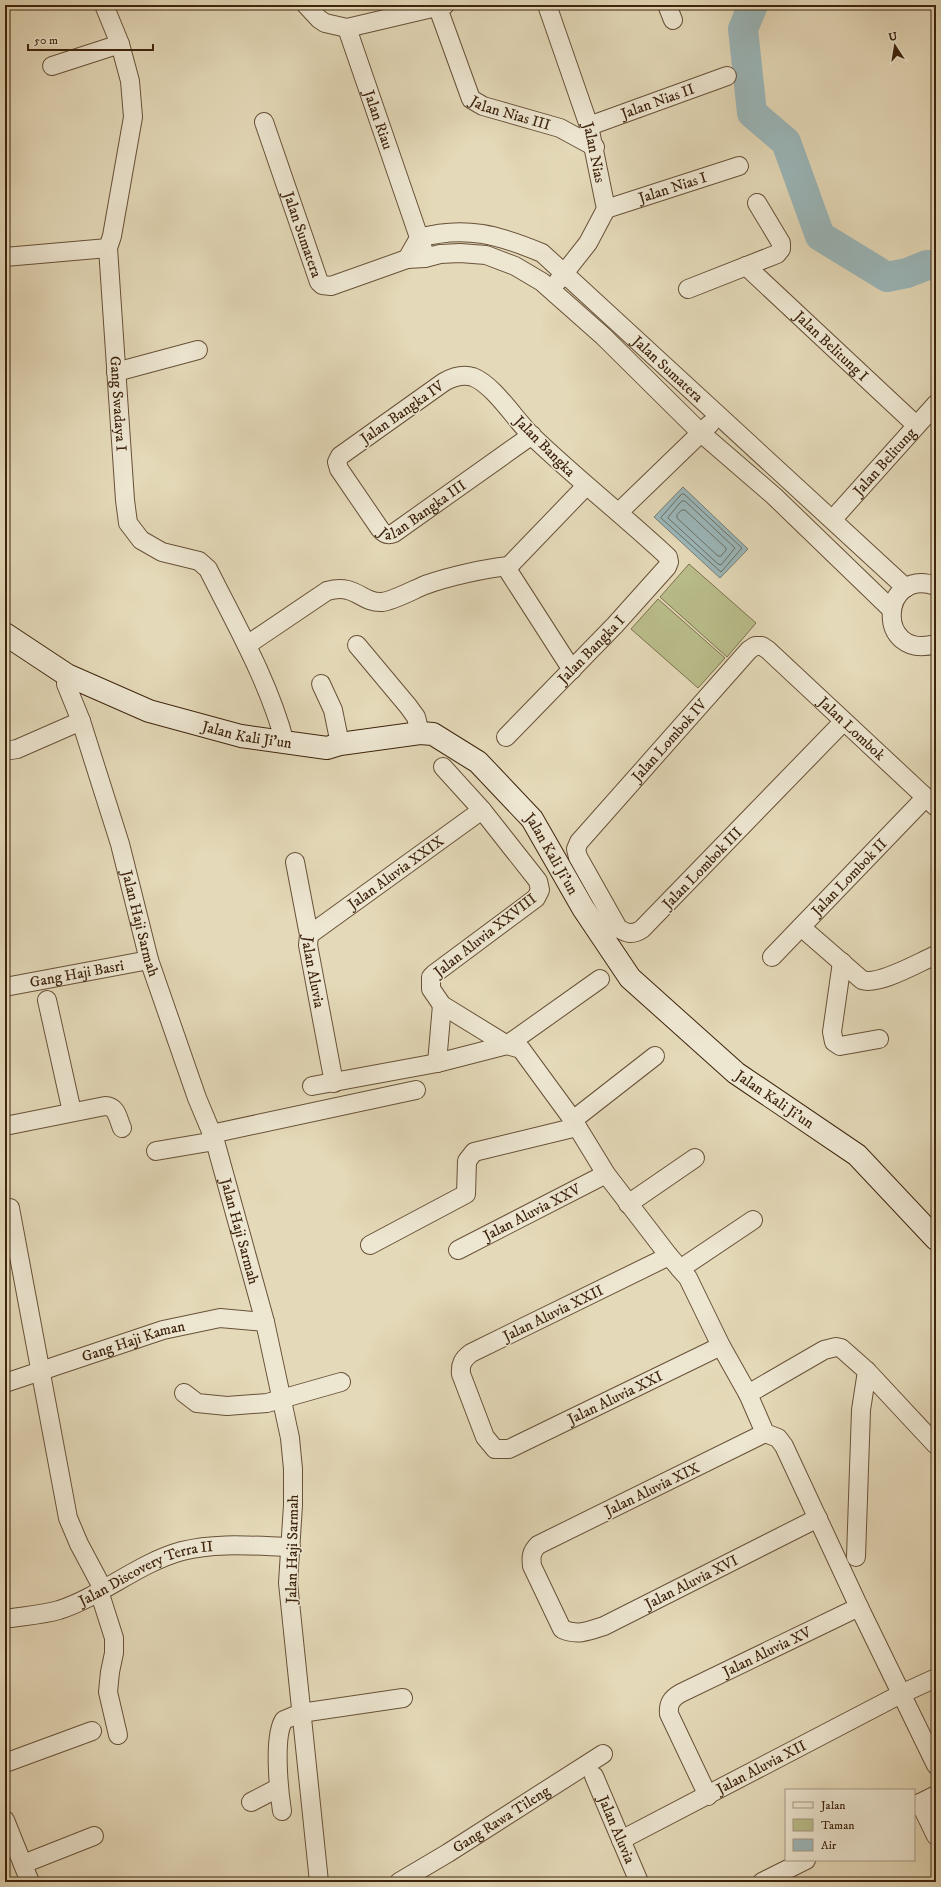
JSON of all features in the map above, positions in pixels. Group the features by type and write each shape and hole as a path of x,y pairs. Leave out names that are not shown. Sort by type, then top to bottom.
{"street":[{"name":"Gang Swadaya I","path":"104,5 120,44 130,81 134,117 112,236 108,248 125,500 128,523 141,540 162,552 199,561 208,569 246,645 278,715 286,743"},
{"path":"306,5 319,19 325,23 347,28 441,6"},
{"name":"Jalan Nias","path":"547,5 589,126 595,147 606,209"},
{"name":"Jalan Nias III","path":"441,6 471,98 484,106 560,128 595,147"},
{"name":"Jalan Riau","path":"347,28 425,258"},
{"path":"52,66 120,44"},
{"name":"Jalan Nias II","path":"589,126 727,76"},
{"name":"Jalan Sumatera","path":"264,122 319,282 322,285 331,286 407,259 425,258 440,254 486,255 515,266 542,282 603,336 701,432 774,496 891,609"},
{"name":"Jalan Nias I","path":"606,209 739,166"},
{"path":"688,289 777,254 781,249 781,242 757,203"},
{"path":"551,290 588,243 606,209"},
{"name":"Jalan Sumatera","path":"419,238 433,234 460,232 488,233 542,253 565,272 719,416 832,518 922,586"},
{"path":"407,259 419,238"},
{"path":"5,257 108,248"},
{"name":"Jalan Belitung I","path":"746,266 916,425"},
{"path":"116,372 198,350"},
{"name":"Jalan Bangka IV","path":"337,462 340,456 444,382 457,376 473,377"},
{"name":"Jalan Bangka","path":"473,377 486,384 532,435 586,486 619,512 668,557"},
{"name":"Jalan Belitung","path":"832,518 936,404"},
{"path":"619,512 719,416"},
{"name":"Jalan Bangka III","path":"337,462 339,469 380,529 384,534 388,535 394,533 532,435"},
{"path":"246,645 327,591 338,588 352,590 370,600 383,602 427,584 497,567 509,566 586,486"},
{"name":"Jalan Bangka I","path":"506,737 615,625 667,567 669,562 668,557"},
{"path":"509,566 509,572 572,670"},
{"path":"934,648 911,645 897,634 893,626 891,609 899,593 922,586 936,570"},
{"path":"5,634 67,675"},
{"path":"357,645 416,717 420,733"},
{"name":"Jalan Lombok IV","path":"576,849 584,837 749,650 759,645 768,650"},
{"name":"Jalan Lombok","path":"768,650 931,802"},
{"name":"Jalan Haji Sarmah","path":"67,675 66,684 81,721 120,844 149,960 213,1138 265,1322 280,1398 290,1438 293,1469 288,1583 319,1882"},
{"name":"Jalan Kali Ji'un","path":"67,675 149,712 241,736 326,748 340,744 420,733 432,734 478,762 532,819 583,908 630,978 736,1073 857,1156 936,1239"},
{"path":"321,684 333,710 340,744"},
{"path":"5,751 17,749 81,721"},
{"name":"Jalan Lombok III","path":"576,849 578,857 618,928 625,933 636,933 642,930 844,722"},
{"path":"443,767 482,810"},
{"name":"Jalan Lombok II","path":"772,957 801,927 931,802"},
{"name":"Jalan Aluvia XXIX","path":"309,935 482,810"},
{"name":"Jalan Aluvia XXVIII","path":"482,810 538,881 540,886 539,895 434,974 431,977 431,989 442,1005 507,1045 521,1049 575,1124 606,1174 674,1263 688,1278 721,1346 748,1394 765,1433"},
{"name":"Jalan Aluvia","path":"295,862 309,935 308,945 334,1083"},
{"path":"801,927 862,980 873,982 936,955"},
{"name":"Gang Haji Basri","path":"5,987 149,960"},
{"path":"842,962 832,1032 834,1042 840,1046 879,1039"},
{"path":"312,1086 437,1063 507,1045 600,979"},
{"path":"47,1000 72,1112"},
{"path":"437,1063 442,1005"},
{"path":"370,1245 466,1194 467,1161 474,1152 575,1124 655,1056"},
{"path":"156,1151 416,1090"},
{"path":"5,1126 72,1112 111,1106 114,1109 122,1128"},
{"path":"628,1204 695,1158"},
{"name":"Jalan Aluvia XXV","path":"458,1250 606,1174"},
{"path":"10,1208 40,1371 55,1441 68,1518 101,1590 114,1638 114,1653 108,1692 118,1735"},
{"path":"674,1263 753,1220"},
{"name":"Jalan Aluvia XXII","path":"509,1449 495,1448 485,1437 464,1385 460,1366 464,1359 471,1353 674,1263"},
{"name":"Gang Haji Kaman","path":"5,1383 163,1330 220,1318 265,1322"},
{"name":"Jalan Aluvia XXI","path":"509,1449 721,1346"},
{"path":"748,1394 824,1350 836,1347 841,1348 867,1371 936,1445"},
{"path":"856,1557 860,1418 867,1371"},
{"path":"184,1393 197,1403 227,1406 267,1403 280,1398 341,1382"},
{"path":"765,1433 778,1438 784,1446 859,1607 936,1766"},
{"name":"Jalan Aluvia XIX","path":"562,1629 532,1566 532,1550 538,1545 765,1433"},
{"name":"Jalan Aluvia XVI","path":"562,1629 578,1633 604,1626 818,1518"},
{"name":"Jalan Discovery Terra II","path":"5,1619 59,1610 101,1590 153,1562 181,1551 208,1546 290,1547"},
{"name":"Jalan Aluvia XV","path":"708,1796 669,1714 668,1706 674,1697 859,1607"},
{"name":"Jalan Aluvia XII","path":"621,1840 708,1796 901,1694 936,1678"},
{"path":"282,1812 278,1788 278,1753 282,1722 286,1718 301,1713 403,1698"},
{"path":"5,1763 92,1731"},
{"name":"Gang Rawa Tileng","path":"399,1882 448,1853 603,1754"},
{"name":"Jalan Aluvia","path":"594,1776 638,1882"},
{"path":"251,1802 278,1788"},
{"path":"936,1795 917,1805 936,1836"},
{"path":"5,1820 9,1841 23,1864 30,1882"},
{"path":"23,1864 94,1836"},
{"path":"762,1882 804,1861"}],"green space":[{"path":"689,564 756,623 727,657 660,597"},
{"path":"658,599 725,658 698,688 631,629"}],"water":[{"path":"683,487 748,549 720,578 654,517"}],"waterway":[{"path":"753,5 743,29 752,113 786,142 820,236 887,277 907,273 927,265 936,266"}]}
